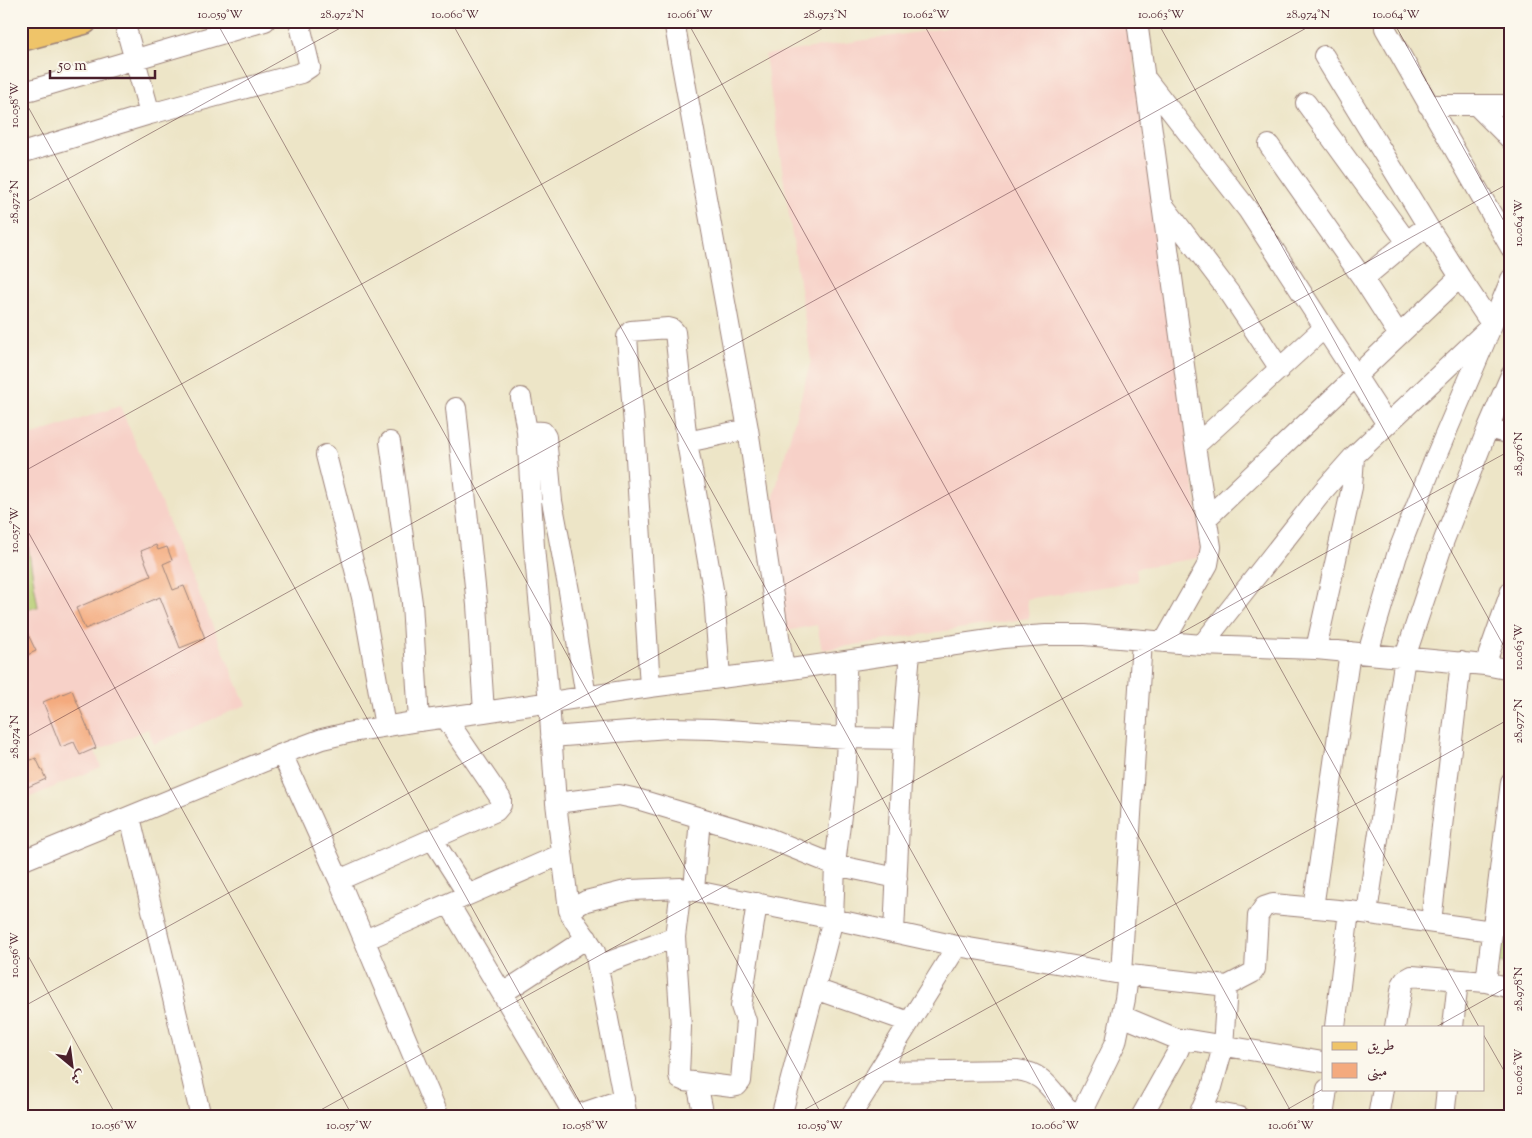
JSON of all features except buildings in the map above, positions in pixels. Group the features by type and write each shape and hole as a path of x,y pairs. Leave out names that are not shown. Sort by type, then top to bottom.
{"main road":[{"path":"21,38 84,21"}],"street":[{"path":"124,21 150,114"},
{"path":"31,90 265,21"},
{"path":"28,151 150,114 301,73 310,67 299,21"},
{"path":"674,21 748,429 784,670"},
{"path":"1137,21 1195,446 1211,547 1208,564 1164,642"},
{"path":"1385,28 1511,248"},
{"path":"1324,56 1427,226 1492,325"},
{"path":"1145,78 1248,210 1386,424"},
{"path":"1306,103 1407,242"},
{"path":"1428,105 1511,105"},
{"path":"1476,105 1511,140"},
{"path":"1269,145 1363,279 1399,335"},
{"path":"1163,205 1230,295 1280,369"},
{"path":"1363,279 1427,226"},
{"path":"1207,518 1460,277"},
{"path":"1313,908 1359,653 1431,468 1511,279"},
{"path":"1202,645 1323,491 1354,456 1492,325"},
{"path":"650,687 627,336 631,331 668,328 675,332 687,442 714,595 720,678"},
{"path":"1195,446 1324,328"},
{"path":"1335,1026 1405,657 1444,540 1511,375"},
{"path":"449,904 573,1113 580,1114 625,1108 595,952 572,919 569,910 556,803 549,702 534,547 527,431 521,398"},
{"path":"456,408 477,605 484,712"},
{"path":"1488,428 1511,434"},
{"path":"687,442 748,429"},
{"path":"527,431 543,432 546,437 552,500 586,697"},
{"path":"390,442 412,603 419,721"},
{"path":"326,454 362,597 385,726"},
{"path":"1316,649 1352,487 1354,456"},
{"path":"1485,665 1511,591"},
{"path":"21,861 282,754 322,740 385,726 445,717 1003,638 1084,635 1202,645 1316,649 1461,662 1511,670"},
{"path":"878,1072 1030,1071 1041,1078 1074,1114 1116,1042 1122,1016 1142,640"},
{"path":"894,932 903,740 910,651"},
{"path":"781,1117 833,919 835,865 846,782 846,661"},
{"path":"1431,922 1461,662"},
{"path":"339,880 496,811 501,805 501,799 445,717"},
{"path":"552,737 668,728 903,740"},
{"path":"282,754 339,880 440,1117"},
{"path":"1486,982 1511,782"},
{"path":"556,803 619,796 637,798 768,838 835,865 897,878"},
{"path":"130,816 201,1117"},
{"path":"700,818 687,889 675,937 681,1027 680,1079 732,1087 737,1086 741,1081 746,1021 741,1006 757,903"},
{"path":"433,840 468,895"},
{"path":"365,940 562,854"},
{"path":"569,910 586,901 630,890 687,889 957,946 1124,974 1226,986 1252,973 1255,969 1258,916 1264,907 1272,904 1358,912 1492,931"},
{"path":"598,966 675,937"},
{"path":"503,993 587,938"},
{"path":"850,1117 957,946"},
{"path":"1395,1026 1405,980 1412,976 1486,982 1511,988"},
{"path":"1453,1026 1458,980"},
{"path":"1226,986 1223,1047 1212,1087 1200,1113 1240,1117"},
{"path":"815,989 909,1022"},
{"path":"1122,1016 1177,1038 1322,1062"},
{"path":"1141,1117 1183,1039"},
{"path":"697,1083 704,1117"},
{"path":"1323,1117 1327,1090"},
{"path":"1378,1117 1383,1090"},
{"path":"1444,1117 1447,1090"}],"shaded area":[{"path":"992,21 1128,21 1204,557 1136,568 1138,581 1027,599 1029,618 822,650 817,625 786,631 769,513 811,361 765,55"},
{"path":"120,406 246,705 154,744 148,729 95,751 101,767 21,801 21,439"}],"green space":[{"path":"21,505 38,607 21,610"},
{"path":"1511,852 1511,967 1497,962"}]}
